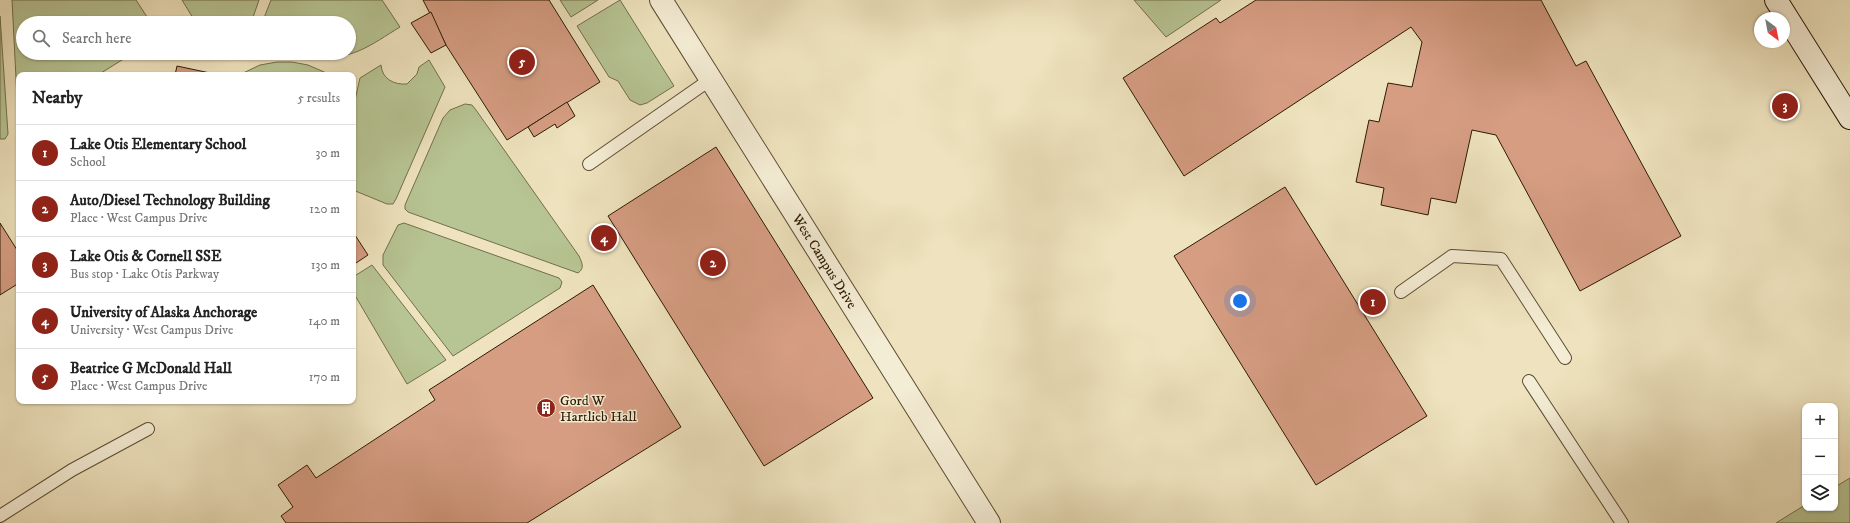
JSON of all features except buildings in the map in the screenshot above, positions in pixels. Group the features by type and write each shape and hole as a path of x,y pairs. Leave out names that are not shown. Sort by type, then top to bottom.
{"street":[{"name":"West Campus Drive","path":"661,0 989,523"},
{"path":"1776,0 1850,118"}],"lane":[{"path":"589,164 711,79"},
{"path":"1401,292 1452,256 1501,259 1565,358"},
{"path":"1529,381 1622,523"},
{"path":"0,516 72,470 148,429"}],"green space":[{"path":"12,0 136,0 146,16 16,16 16,60 122,60 103,72 16,72 16,78"},
{"path":"182,0 259,0 253,16 192,16"},
{"path":"271,0 382,0 400,27 356,52 356,16 265,16"},
{"path":"560,0 598,0 571,17"},
{"path":"620,0 674,86 647,103 640,105 630,100 618,81 609,77 577,26"},
{"path":"1134,0 1221,0 1166,37"},
{"path":"0,16 8,134 5,139 0,139"},
{"path":"429,60 445,87 396,199 393,204 387,204 356,191 356,96 360,78 381,65 384,74 390,80 393,82 407,84 417,74 419,67"},
{"path":"277,62 292,62 308,65 324,72 245,72 260,65"},
{"path":"465,104 472,105 476,110 579,256 582,263 582,269 578,273 408,212 405,209 405,205 443,118 450,110"},
{"path":"404,223 559,278 562,282 560,288 453,356 383,265 383,255 398,225"},
{"path":"372,265 446,360 407,384 356,297 356,275"},
{"path":"1850,478 1850,523 1776,523 1802,507 1802,511 1838,511 1838,485"}],"place":[{"name":"Beatrice G McDonald Hall","path":"522,62"},
{"name":"Lake Otis & Cornell SSE","path":"1785,106"},
{"name":"University of Alaska Anchorage","path":"604,238"},
{"name":"Auto/Diesel Technology Building","path":"713,263"},
{"name":"Lake Otis Elementary School","path":"1373,302"},
{"name":"Gord W Hartlieb Hall","path":"546,408"}]}
